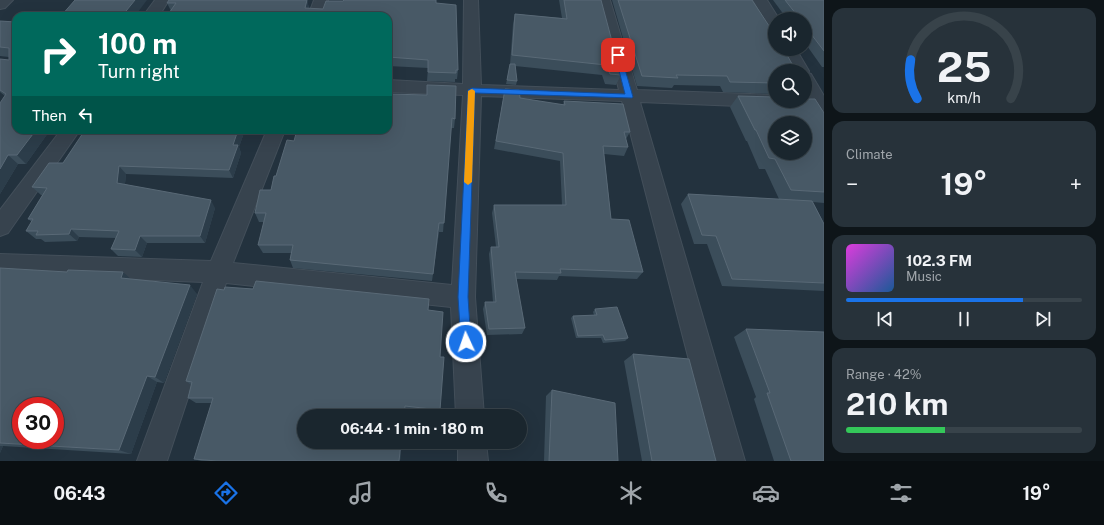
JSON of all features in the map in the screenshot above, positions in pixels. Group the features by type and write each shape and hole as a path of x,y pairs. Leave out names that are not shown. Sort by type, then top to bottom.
{"street":[{"path":"0,5 6,0"},
{"path":"154,12 162,0"},
{"path":"317,12 321,0"},
{"path":"470,409 463,297 472,90 471,0"},
{"path":"603,0 730,461"},
{"path":"760,0 768,14"},
{"path":"392,86 822,106"},
{"path":"812,90 822,106"},
{"path":"0,227 68,134"},
{"path":"152,461 218,272 274,134"},
{"path":"0,264 218,272 463,297"},
{"path":"472,449 473,461"}],"building":[{"path":"75,0 135,0 125,12 64,12"},
{"path":"169,0 307,0 305,8 323,9 326,1 436,0 436,3 456,5 458,70 456,70 456,73 428,72 428,60 392,57 392,12 170,12 176,3 167,3"},
{"path":"564,0 601,0 621,75 610,74 606,65 512,55 515,14 567,19"},
{"path":"618,0 752,0 768,24 768,56 788,56 792,64 768,64 768,83 730,82 727,76 676,75 678,78 642,76"},
{"path":"785,0 824,0 824,51 812,35 812,12 794,12"},
{"path":"0,21 12,22 12,134 33,134 17,155 8,155 0,169 0,103 6,94 0,90 0,59 9,60 9,48 0,47"},
{"path":"510,64 515,64 517,81 507,80"},
{"path":"427,85 456,86 455,119 452,118 444,223 439,223 433,274 290,260 293,245 258,245 266,213 255,213 260,190 271,190 274,176 276,176 287,140 294,141 296,134 392,134 392,94 427,95"},
{"path":"505,89 519,90 520,98 565,105 564,101 623,104 630,132 624,132 628,147 603,146 611,219 629,220 643,272 560,269 561,273 515,272 525,328 489,329 485,302 496,302 491,247 499,247 494,205 566,205 563,153 496,141"},
{"path":"738,96 768,97 768,108 812,108 812,99 815,99 824,113 824,192 791,190 776,160 812,160 812,116 768,116 768,156"},
{"path":"82,134 237,134 233,145 238,145 229,170 119,166 117,183 211,200 200,236 140,236 135,250 111,249 119,231 71,229 69,234 36,235 38,231 26,231 33,219 28,219 47,188 32,187 49,163 63,163"},
{"path":"688,194 812,201 824,224 824,283 732,279 716,236 702,235"},
{"path":"0,268 67,272 68,270 123,272 121,278 190,285 155,377 147,376 119,450 64,447 64,397 12,397 12,444 0,443"},
{"path":"256,281 429,299 428,310 443,312 440,357 444,357 440,409 405,406 405,409 297,409 297,449 400,449 399,461 217,461 194,459 213,398 188,398 192,382 186,381 217,289 224,290 225,287 253,289"},
{"path":"617,307 628,338 605,340 603,335 578,336 573,316 597,315 595,309"},
{"path":"746,329 824,332 824,461 791,461 767,393 770,393"},
{"path":"633,354 689,359 716,461 652,461"},
{"path":"552,390 615,403 618,461 549,461"}],"slow traffic":[{"path":"468,182 472,91"}],"route":[{"path":"466,342 463,297 472,90 629,97 618,55"}]}
